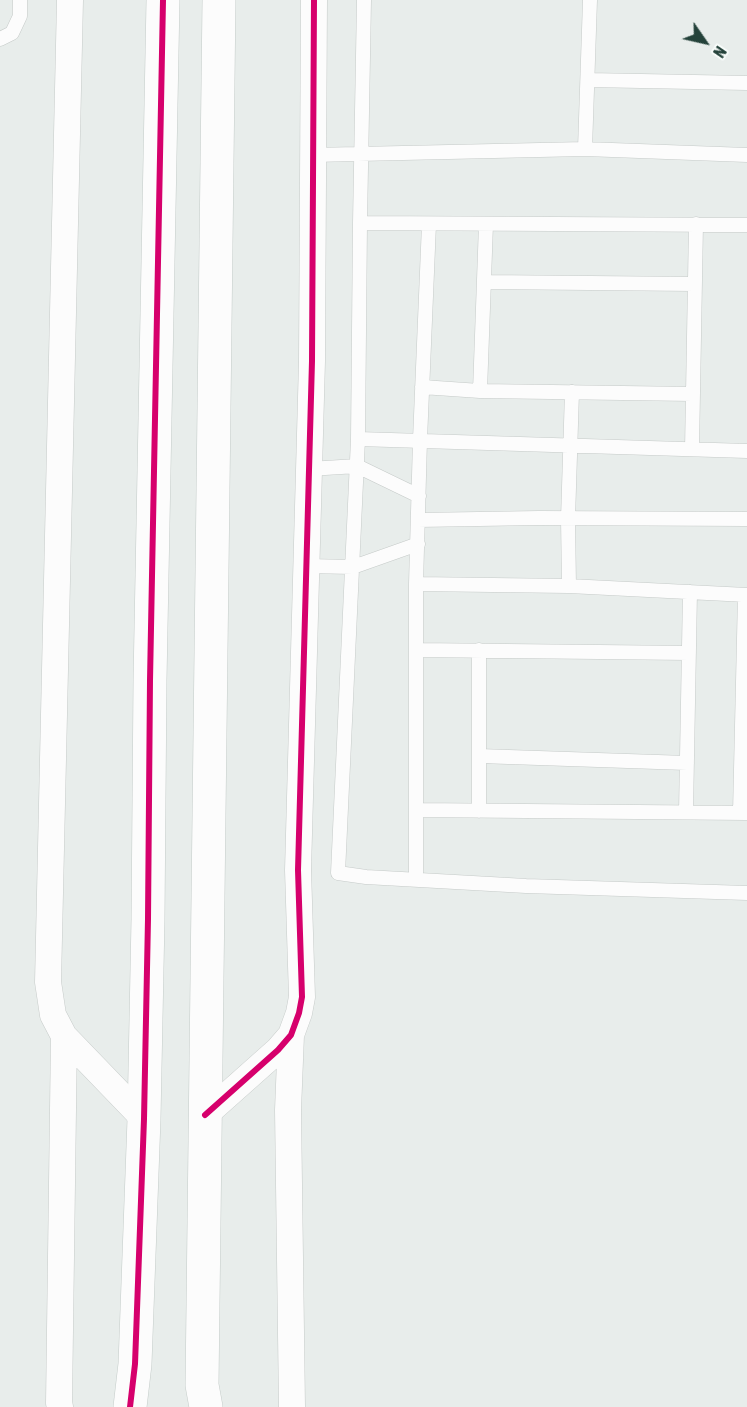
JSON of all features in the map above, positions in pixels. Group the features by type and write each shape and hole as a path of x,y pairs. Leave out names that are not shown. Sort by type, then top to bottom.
{"street":[{"path":"69,0 48,982 53,1015 64,1036 144,1119"},
{"path":"130,1407 135,1364 144,1119 163,0"},
{"path":"206,1407 202,1385 219,0"},
{"path":"292,1407 288,1110 291,1035 299,1014 302,997 298,870 312,361 314,0"},
{"path":"205,1115 278,1050 291,1035"},
{"path":"60,1407 64,1036"}],"lane":[{"path":"0,39 12,33 20,16 20,0"},
{"path":"364,0 358,439 338,873 366,877 526,886 747,893"},
{"path":"585,149 590,0"},
{"path":"588,81 747,83"},
{"path":"312,155 585,149 747,155"},
{"path":"360,224 747,225"},
{"path":"416,880 416,584 429,224"},
{"path":"480,391 486,224"},
{"path":"692,449 696,224"},
{"path":"484,282 695,284"},
{"path":"422,387 480,391 693,394"},
{"path":"568,586 572,392"},
{"path":"358,439 747,451"},
{"path":"309,469 357,466 419,496"},
{"path":"418,520 747,519"},
{"path":"306,566 353,567 418,544"},
{"path":"416,584 568,586 746,595 744,813 417,810"},
{"path":"686,812 690,592"},
{"path":"416,650 689,653"},
{"path":"479,650 479,811"},
{"path":"479,756 687,763"}],"cycle path":[{"path":"130,1407 135,1364 144,1119 163,0"},
{"path":"205,1115 278,1050 291,1035 302,997 298,870 312,361 314,0"}]}
